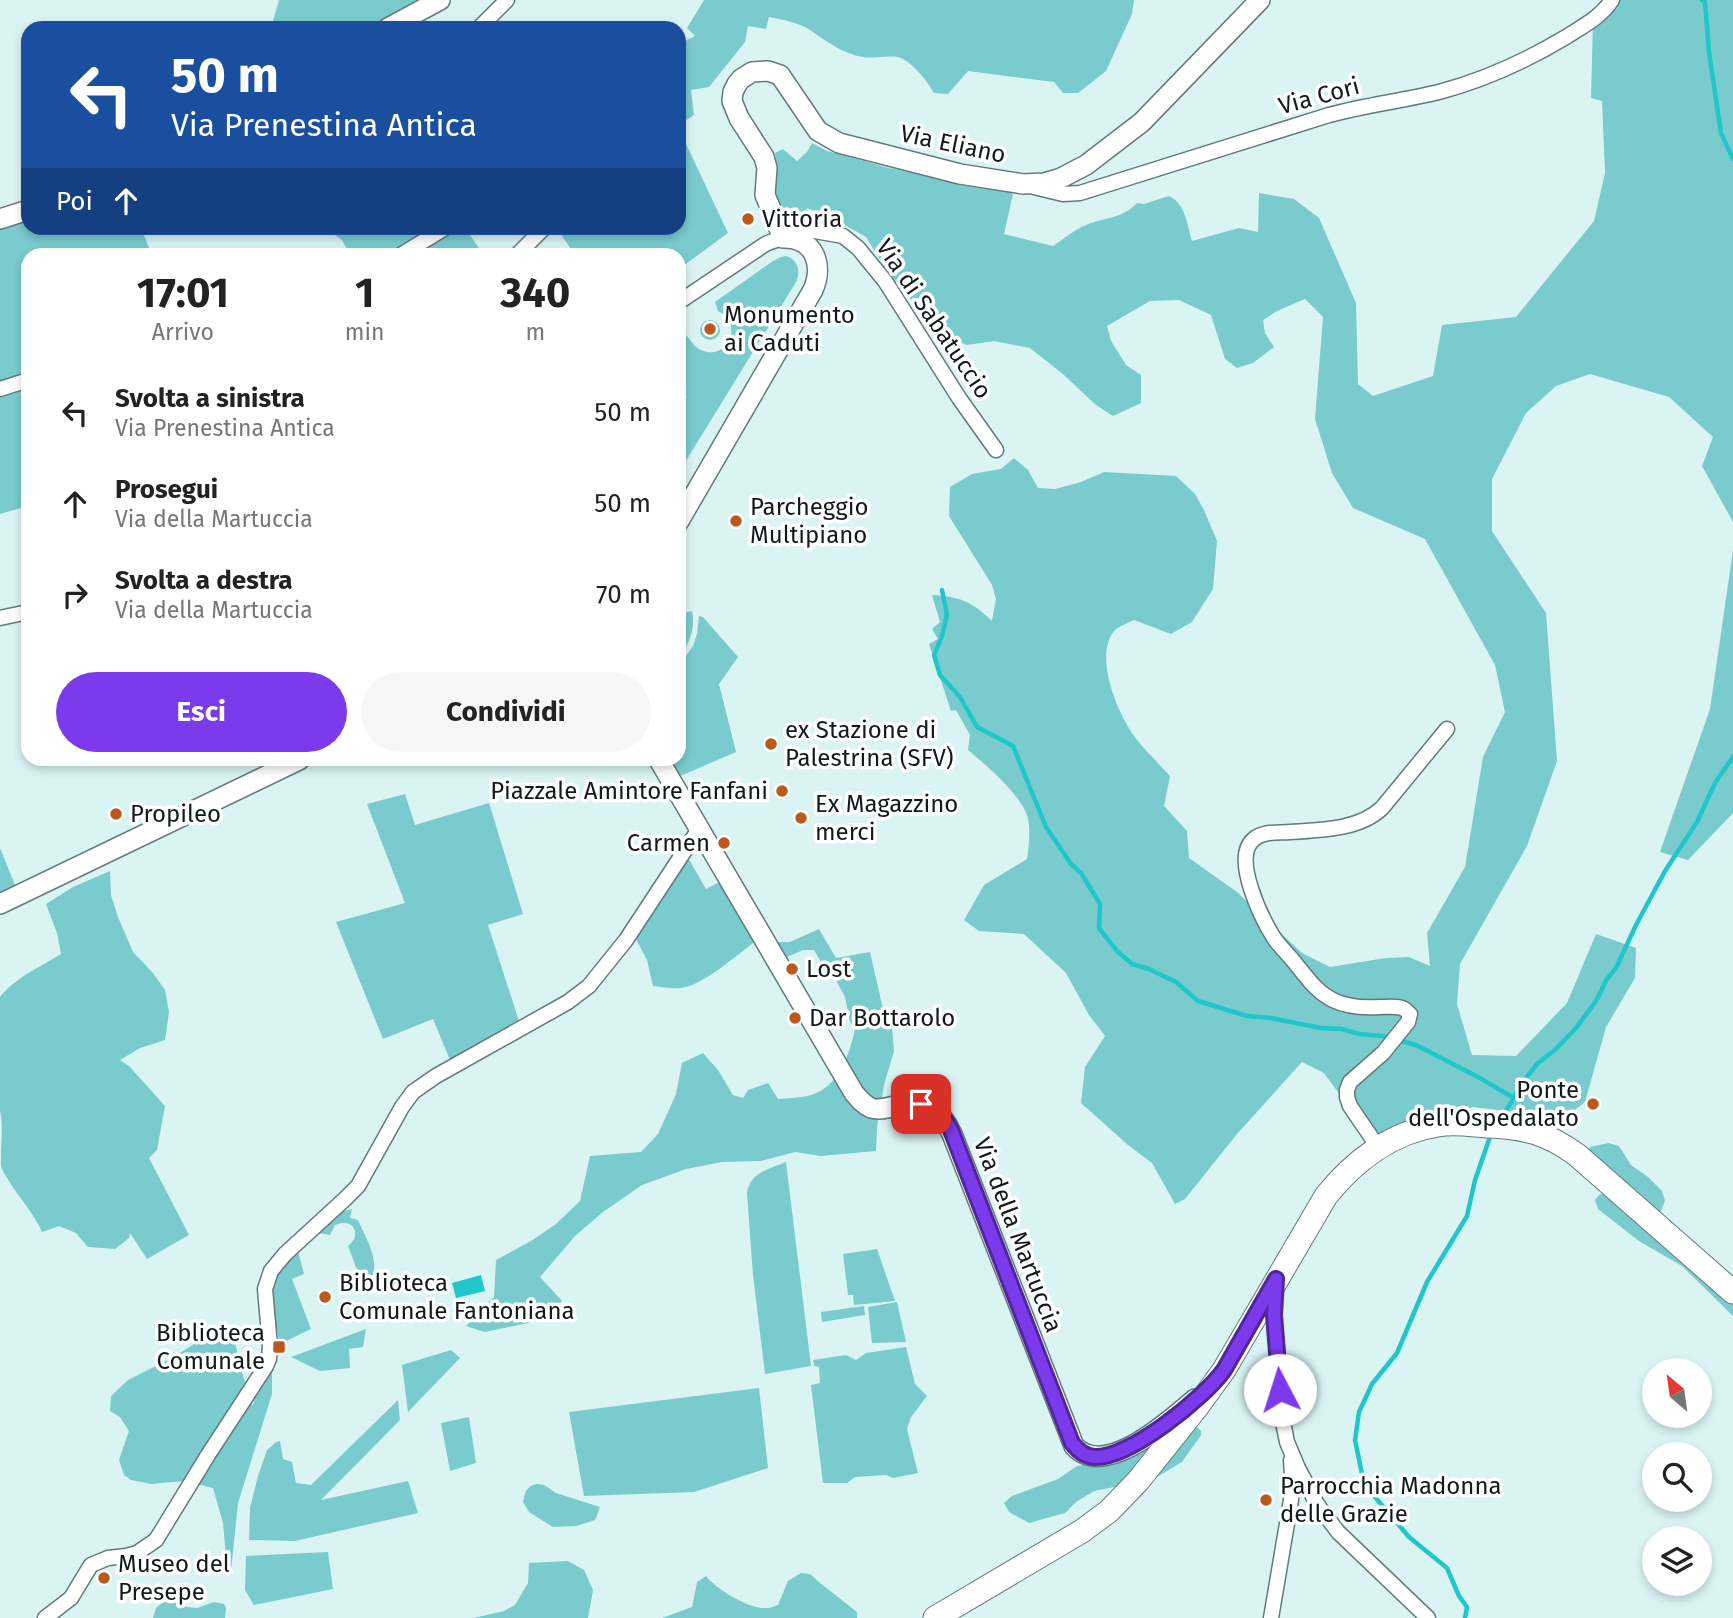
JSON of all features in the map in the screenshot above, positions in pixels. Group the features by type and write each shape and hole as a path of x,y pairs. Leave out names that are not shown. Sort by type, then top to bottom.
{"main road":[{"path":"935,1618 1066,1542 1104,1516 1130,1491 1216,1381 1326,1196 1346,1173 1378,1147 1410,1132 1441,1124 1507,1126 1538,1133 1559,1143 1577,1155 1733,1292"}],"street":[{"path":"401,21 440,0"},
{"path":"486,21 507,0"},
{"name":"Via Eliano","path":"789,238 765,195 767,168 761,149 734,110 732,102 733,92 741,79 752,72 768,71 780,75 818,131 839,143 960,174 1023,184 1044,183 1061,178 1086,165 1119,141 1154,111 1260,0"},
{"name":"Via Cori","path":"1023,184 1058,193 1080,193 1329,115 1467,84 1521,62 1560,40 1593,20 1612,0"},
{"path":"0,219 21,212"},
{"name":"Via di Sabatuccio","path":"686,297 768,243 789,238 792,230 798,228 843,236 858,248 884,281 959,398 996,450"},
{"path":"412,248 434,235"},
{"path":"524,248 537,235"},
{"path":"686,510 817,280 815,255 804,243 789,238"},
{"path":"0,389 21,382"},
{"path":"0,618 21,614"},
{"path":"1378,1147 1350,1107 1346,1094 1350,1082 1387,1047 1410,1019 1410,1014 1405,1009 1393,1007 1347,1005 1329,998 1313,985 1278,944 1264,920 1251,886 1246,853 1252,841 1264,834 1323,830 1371,817 1382,808 1447,729"},
{"path":"0,904 287,766"},
{"path":"45,1618 71,1598 91,1565 108,1558 137,1553 152,1543 163,1530 269,1359 265,1289 271,1271 285,1254 358,1186 409,1096 451,1066 568,1002 589,986 626,940 699,829 662,766"},
{"name":"Via della Martuccia","path":"699,829 851,1088 861,1100 867,1106 878,1109 910,1103 926,1105 940,1113 948,1125 1072,1443 1080,1452 1090,1457 1098,1457 1126,1448 1172,1418 1216,1381"},
{"path":"1271,1618 1292,1495 1292,1470 1283,1422 1276,1342 1276,1279"},
{"path":"1286,1442 1312,1496 1326,1517 1347,1541 1428,1618"}],"shaded area":[{"path":"279,0 421,0 412,21 273,21"},
{"path":"704,0 1134,0 1132,14 1106,71 1078,93 1063,93 1054,82 968,71 948,94 934,93 924,78 901,58 867,57 849,53 800,25 769,17 766,29 748,26 745,42 709,87 691,90 694,115 686,120 686,40 695,36 687,28"},
{"path":"1612,0 1733,0 1733,522 1702,466 1713,437 1669,397 1590,374 1556,386 1526,413 1492,479 1492,531 1546,613 1557,761 1527,846 1460,964 1457,1004 1472,1055 1516,1056 1567,1003 1596,934 1636,948 1635,978 1606,1027 1585,1102 1564,1118 1472,1107 1449,1124 1378,1147 1324,1073 1302,1062 1237,1134 1185,1199 1175,1204 1152,1163 1081,1103 1085,1067 1105,1036 1089,1015 1066,973 1024,934 979,931 964,920 984,885 1027,859 1029,831 1027,815 1017,798 968,750 970,735 956,710 951,711 929,644 938,639 932,629 940,622 932,595 965,601 992,621 996,599 992,585 949,516 950,487 972,474 1001,469 1014,458 1028,470 1038,488 1055,489 1104,472 1176,476 1195,494 1217,541 1213,589 1192,622 1171,634 1134,620 1115,630 1106,655 1111,686 1130,730 1170,776 1164,806 1187,831 1189,858 1237,892 1302,953 1330,967 1409,957 1430,966 1427,933 1465,867 1483,757 1505,712 1495,665 1425,539 1353,508 1332,473 1315,419 1323,317 1305,299 1263,320 1265,333 1274,347 1253,363 1237,368 1225,359 1211,315 1179,300 1150,301 1107,326 1111,341 1126,365 1141,375 1141,403 1113,416 1096,405 1030,348 994,341 967,345 941,335 887,271 866,237 807,208 801,220 780,209 770,187 776,171 775,153 783,149 797,161 812,143 827,151 885,167 1002,188 1013,194 1004,234 1053,246 1082,227 1120,215 1137,203 1144,204 1169,196 1179,204 1192,241 1239,228 1258,232 1259,193 1294,199 1319,218 1356,303 1358,384 1373,396 1433,376 1442,325 1516,317 1594,221 1605,173 1602,101 1591,98 1593,20"},
{"path":"686,144 728,233 686,264 686,248 570,248 561,235 686,235"},
{"path":"21,222 21,235 144,235 149,248 21,248 21,375 0,382 0,229"},
{"path":"335,235 470,235 479,248 346,248"},
{"path":"781,257 790,258 797,266 796,282 686,461 686,335 699,349 710,352 725,347 731,333 730,325 726,317 718,311 715,302"},
{"path":"710,320 717,323 720,330 717,337 710,340 703,337 700,330 703,323"},
{"path":"21,390 21,508 0,514 0,397"},
{"path":"1733,550 1733,813 1688,860 1660,852 1710,709"},
{"path":"692,611 693,624 686,647 686,612"},
{"path":"699,616 703,617 738,657 719,684 736,752 678,777 672,766 686,766 686,656 697,634"},
{"path":"405,794 415,825 489,803 523,914 488,925 519,1021 450,1060 433,1019 383,1039 336,922 405,903 367,804"},
{"path":"0,848 15,885 0,892"},
{"path":"687,856 706,889 721,881 757,940 720,968 690,986 653,986 647,960 636,939"},
{"path":"110,871 111,895 118,917 133,952 165,990 169,1012 165,1040 140,1048 120,1060 129,1066 165,1106 157,1150 149,1158 189,1235 147,1259 130,1233 129,1238 115,1249 88,1247 76,1233 59,1226 42,1232 1,1166 0,997 20,978 61,954 57,933 46,904 73,887"},
{"path":"819,929 836,958 870,952 883,1009 892,1027 894,1051 884,1085 876,1151 821,1156 795,1152 761,1161 722,1162 686,1169 642,1185 603,1212 575,1236 540,1277 562,1301 538,1321 485,1332 466,1326 494,1297 496,1260 556,1224 580,1201 590,1156 641,1152 658,1134 676,1094 682,1063 703,1053 718,1070 733,1095 743,1098 748,1090 768,1083 778,1099 807,1096 829,1085 842,1068 855,1029 850,1022 845,997 831,971 824,967 814,950 803,950 785,958 777,942 790,942"},
{"path":"1609,1143 1619,1146 1631,1165 1662,1191 1665,1201 1660,1213 1681,1234 1733,1276 1733,1316 1682,1266 1639,1241 1598,1209 1595,1200 1600,1194 1609,1195 1586,1157 1590,1147"},
{"path":"786,1162 811,1366 765,1374 753,1275 747,1193 756,1176"},
{"path":"352,1209 350,1218 358,1220 373,1255 374,1272 364,1288 348,1246 355,1237 354,1228 347,1223 341,1223 335,1225 330,1235 318,1233 341,1212"},
{"path":"877,1249 895,1301 854,1305 853,1295 848,1295 843,1254"},
{"path":"298,1251 304,1274 292,1279 311,1329 280,1344 275,1323 273,1291 279,1272"},
{"path":"481,1275 485,1291 456,1298 452,1283"},
{"path":"897,1302 906,1342 872,1343 868,1307"},
{"path":"864,1306 865,1315 822,1322 821,1312"},
{"path":"224,1327 235,1342 253,1406 254,1398 272,1371 272,1394 238,1503 231,1571 227,1569 223,1523 213,1488 184,1481 151,1484 131,1480 124,1475 119,1460 129,1431 120,1417 110,1411 111,1396 128,1380"},
{"path":"366,1329 363,1347 349,1349 350,1368 320,1371 291,1357"},
{"path":"906,1347 915,1384 927,1396 911,1417 907,1429 918,1473 893,1478 886,1475 855,1477 847,1483 823,1483 811,1385 820,1383 819,1367 814,1366 813,1360 846,1355 856,1360 866,1353"},
{"path":"451,1350 460,1358 408,1412 402,1365"},
{"path":"759,1388 768,1468 694,1492 584,1496 569,1412"},
{"path":"398,1400 400,1420 321,1500 408,1481 418,1513 295,1541 249,1540 250,1508 267,1450 280,1441 283,1459 292,1462 296,1483 311,1485"},
{"path":"469,1417 476,1463 450,1471 441,1423"},
{"path":"1195,1425 1201,1435 1182,1462 1142,1486 1120,1486 1094,1491 1076,1502 1065,1513 1029,1523 1009,1512 1004,1503 1012,1496 1058,1479 1077,1466 1122,1459"},
{"path":"537,1484 600,1507 595,1520 576,1526 553,1527 529,1512 523,1502 530,1486"},
{"path":"328,1552 333,1589 254,1605 245,1590 246,1556"},
{"path":"568,1561 584,1570 593,1590 588,1618 474,1618 504,1611 515,1605 528,1583 529,1563"},
{"path":"801,1573 810,1574 857,1612 857,1618 662,1618 692,1607 697,1582 706,1576 734,1598 752,1606 767,1608 778,1605 788,1581"},
{"path":"163,1602 197,1608 214,1602 224,1604 225,1618 153,1618 156,1608"}],"waterway":[{"path":"1702,0 1705,2 1721,133 1733,159"},
{"path":"942,590 947,615 934,655 940,675 960,697 977,727 1013,746 1046,827 1071,864 1081,873 1100,904 1099,928 1117,951 1132,964 1176,982 1198,1001 1247,1016 1342,1029 1416,1045 1514,1098"},
{"path":"1501,1118 1518,1088 1538,1063 1576,1028 1596,1001 1616,968 1665,871 1697,822 1715,783 1733,757"},
{"path":"1465,1618 1467,1607 1447,1568 1409,1537 1364,1484 1355,1440 1359,1412 1372,1384 1397,1353 1427,1282 1467,1216 1475,1180 1491,1134"}],"place":[{"name":"Vittoria","path":"748,219"},
{"name":"Monumento ai Caduti","path":"710,329"},
{"name":"Parcheggio Multipiano","path":"736,521"},
{"name":"ex Stazione di Palestrina (SFV)","path":"771,744"},
{"name":"Piazzale Amintore Fanfani","path":"782,791"},
{"name":"Propileo","path":"116,814"},
{"name":"Ex Magazzino merci","path":"801,818"},
{"name":"Carmen","path":"724,843"},
{"name":"Lost","path":"792,969"},
{"name":"Dar Bottarolo","path":"795,1018"},
{"name":"Ponte dell'Ospedalato","path":"1593,1104"},
{"name":"Biblioteca Comunale Fantoniana","path":"325,1297"},
{"name":"Biblioteca Comunale","path":"279,1347"},
{"name":"Parrocchia Madonna delle Grazie","path":"1266,1500"},
{"name":"Museo del Presepe","path":"104,1578"}],"route":[{"path":"921,1104 940,1113 951,1130 1072,1443 1080,1452 1090,1457 1098,1457 1126,1448 1157,1430 1198,1398 1224,1370 1276,1279 1274,1315 1280,1390"}]}
